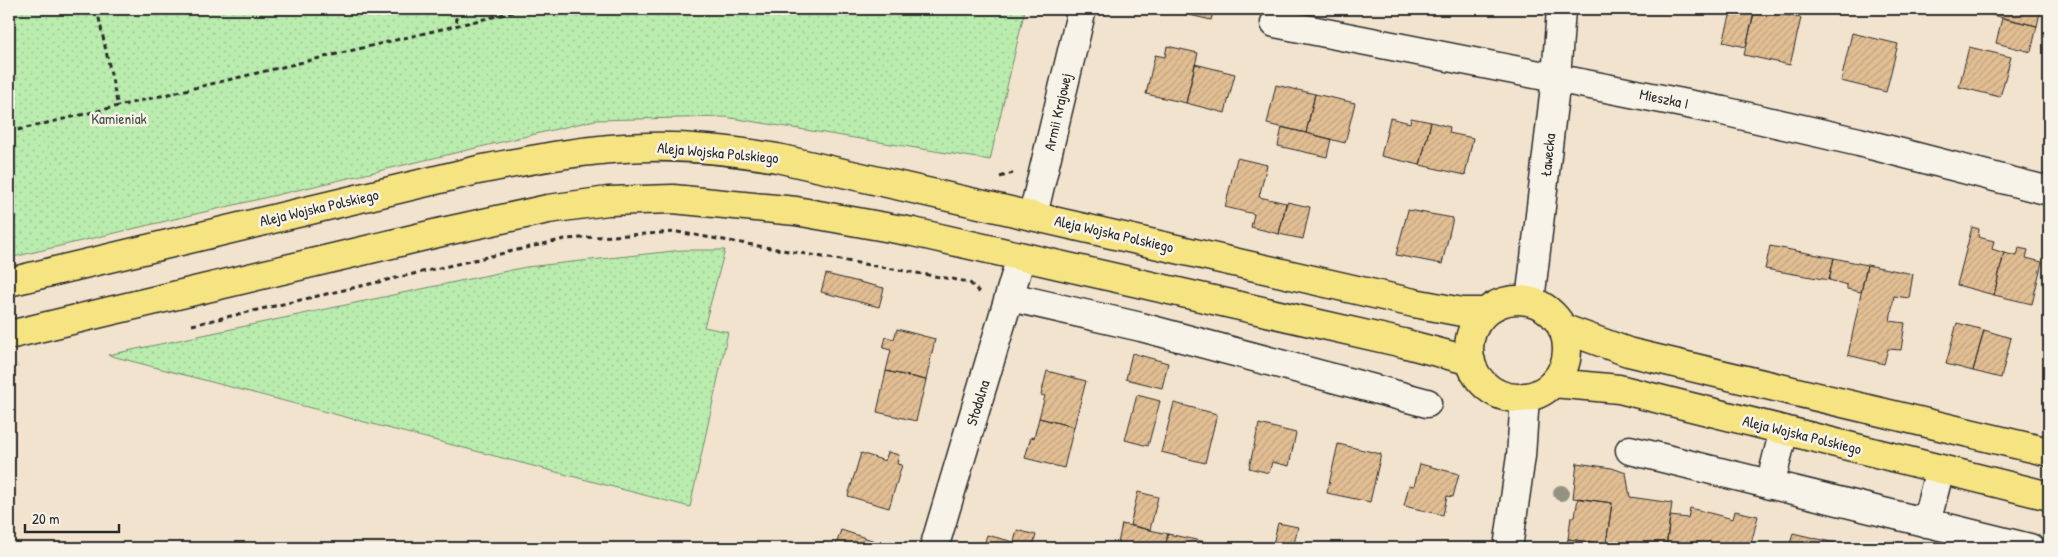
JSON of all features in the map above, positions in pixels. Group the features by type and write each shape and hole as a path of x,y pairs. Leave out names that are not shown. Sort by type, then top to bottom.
{"main road":[{"name":"Aleja Wojska Polskiego","path":"9,282 478,170 555,156 649,147 752,154 819,166 1414,303 1462,312 1485,312"},
{"path":"9,334 442,232 548,209 608,201 673,199 796,211 913,232 1394,341 1471,361"},
{"path":"1514,300 1530,301 1549,312 1562,328 1567,343 1566,358 1561,371 1552,383 1535,394 1525,397 1507,397 1491,390 1478,377 1471,361 1469,344 1474,326 1485,312 1499,304 1514,300"},
{"path":"1562,328 1628,352 2049,452"},
{"name":"Aleja Wojska Polskiego","path":"1552,383 1619,390 2049,496"}],"street":[{"name":"Armii Krajowej","path":"1033,215 1082,9"},
{"name":"Ławecka","path":"1530,301 1556,78 1561,9"},
{"name":"Mieszka I","path":"1274,23 1556,78 1858,142 2049,191"},
{"name":"Stodolna","path":"934,548 1021,257"},
{"path":"1010,297 1141,327 1427,403"},
{"path":"1508,548 1521,456 1525,397"},
{"path":"1770,485 1784,430"},
{"path":"1630,450 2030,548"},
{"path":"1926,523 1940,469"}],"path":[{"path":"97,9 118,107"},
{"path":"452,9 458,24"},
{"path":"9,132 526,9"},
{"path":"996,178 1018,170"},
{"path":"187,326 566,239 677,232 969,282 981,294 982,301"},
{"path":"9,368 27,364"}],"green space":[{"name":"Kamieniak","path":"9,9 1025,9 990,160 725,117 595,120 9,258"},
{"path":"683,250 725,250 704,327 728,332 690,507 108,355 526,267"}],"building":[{"path":"1164,9 1214,9 1211,20"},
{"path":"1732,9 1755,9 1746,47 1723,42"},
{"path":"1755,9 1801,18 1790,65 1744,55"},
{"path":"1989,9 2041,9 2037,26 1988,14"},
{"path":"2002,18 2037,26 2031,52 1996,43"},
{"path":"1852,33 1898,44 1886,92 1841,81"},
{"path":"1167,46 1198,53 1186,103 1146,94 1155,55 1165,57"},
{"path":"1969,47 2011,57 2000,97 1959,87"},
{"path":"1195,64 1235,74 1225,113 1186,103"},
{"path":"1276,85 1315,94 1306,133 1267,124"},
{"path":"1315,94 1355,103 1345,143 1306,133"},
{"path":"1390,118 1410,123 1411,118 1431,122 1420,165 1381,156"},
{"path":"1431,122 1450,127 1449,133 1473,138 1465,175 1420,165"},
{"path":"1282,127 1331,139 1327,157 1278,146"},
{"path":"1237,158 1267,165 1259,197 1286,203 1279,234 1251,227 1254,214 1225,207"},
{"path":"1287,202 1310,207 1303,239 1279,234"},
{"path":"1408,210 1453,218 1442,264 1396,255"},
{"path":"1972,227 1979,229 1978,237 1994,241 1992,249 2004,253 1994,295 1957,285"},
{"path":"1770,246 1834,258 1829,280 1765,269"},
{"path":"2019,248 2028,250 2026,258 2042,262 2032,304 1994,295 2004,253 2017,256"},
{"path":"1834,258 1867,265 1861,292 1847,289 1847,285 1829,280"},
{"path":"1867,265 1913,274 1909,298 1894,296 1890,321 1905,323 1901,350 1888,349 1884,364 1848,355"},
{"path":"826,274 884,288 879,307 821,292"},
{"path":"1957,323 1984,330 1973,371 1946,364"},
{"path":"897,329 935,339 926,380 886,371 891,350 883,348 886,337 894,339"},
{"path":"1984,330 2011,338 2001,378 1973,371"},
{"path":"1132,353 1168,363 1162,388 1126,379"},
{"path":"886,371 926,380 916,421 877,412"},
{"path":"1047,371 1086,381 1074,427 1039,418 1045,396 1041,395"},
{"path":"1137,395 1160,401 1148,446 1125,440"},
{"path":"1174,403 1217,414 1205,463 1161,452"},
{"path":"1039,418 1074,427 1064,468 1025,458 1031,437 1034,438"},
{"path":"1259,424 1296,433 1289,466 1272,462 1269,473 1249,468"},
{"path":"1338,444 1381,454 1370,502 1327,493"},
{"path":"888,452 899,455 897,464 902,465 889,508 848,496 861,453 885,461"},
{"path":"1577,463 1612,468 1626,473 1630,497 1672,503 1666,548 1637,548 1606,544 1612,503 1573,498"},
{"path":"1420,464 1459,474 1453,497 1447,496 1443,515 1404,506 1409,485 1414,486"},
{"path":"1138,492 1158,497 1150,530 1130,525"},
{"path":"1578,498 1612,503 1606,544 1568,539 1571,517 1575,517"},
{"path":"1690,508 1733,519 1735,511 1758,516 1750,548 1666,548 1670,516 1688,518"},
{"path":"1278,523 1298,527 1293,548 1272,548"},
{"path":"1122,524 1168,534 1165,548 1117,548"},
{"path":"841,530 875,541 873,548 835,548"},
{"path":"1017,530 1036,535 1033,546 1039,548 983,548 987,535 1014,542"},
{"path":"1793,533 1835,543 1834,548 1789,548"},
{"path":"1168,534 1201,541 1200,548 1165,548"},
{"path":"1568,539 1606,544 1637,548 1566,548"},
{"path":"1201,541 1232,548 1200,548"}]}
